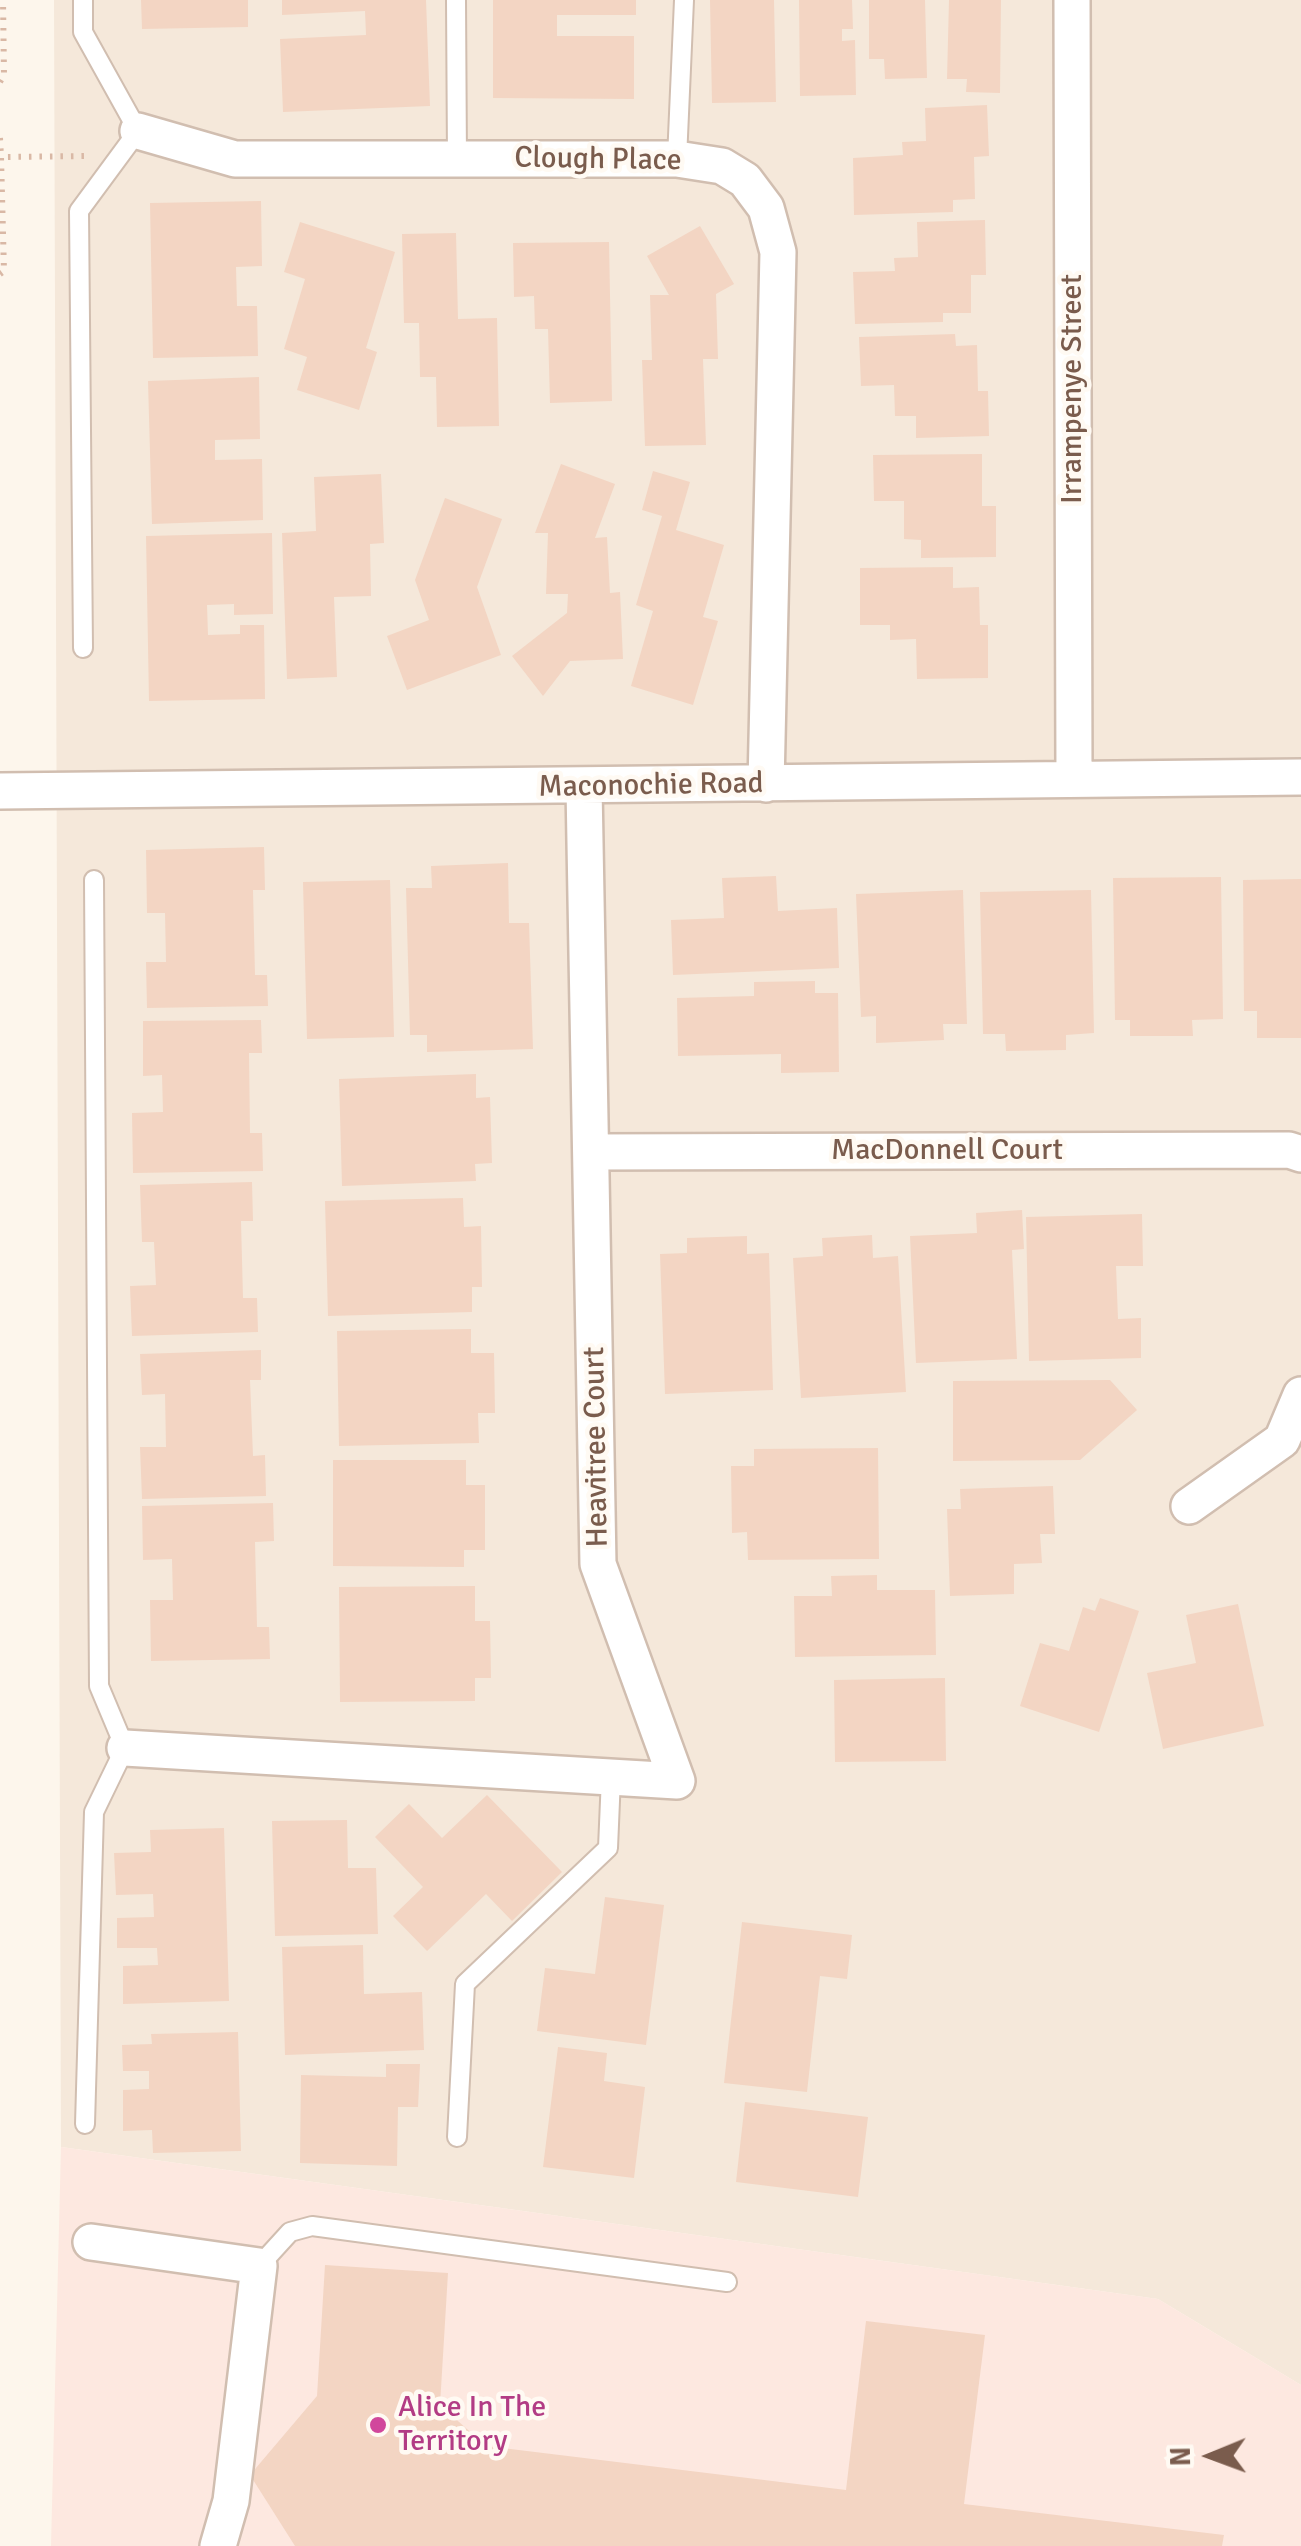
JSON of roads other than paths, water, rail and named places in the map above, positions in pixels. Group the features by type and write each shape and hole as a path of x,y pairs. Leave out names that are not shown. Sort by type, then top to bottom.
{"street":[{"name":"Irrampenye Street","path":"1072,0 1074,778"},
{"name":"Clough Place","path":"138,131 235,159 677,159 722,166 745,180 766,208 778,252 766,784"},
{"name":"Maconochie Road","path":"0,791 584,788 1301,777"},
{"name":"Heavitree Court","path":"124,1748 677,1780 598,1564 584,788"},
{"name":"MacDonnell Court","path":"593,1152 1288,1150 1301,1154"},
{"path":"1190,1506 1282,1440 1301,1396"},
{"path":"91,2242 259,2266 231,2501 218,2546"}],"lane":[{"path":"82,648 79,211 138,131 83,32 83,0"},
{"path":"456,0 457,159"},
{"path":"677,159 684,0"},
{"path":"85,2124 94,1812 124,1748 99,1686 94,880"},
{"path":"457,2137 465,1984 608,1848 611,1777"},
{"path":"259,2266 290,2232 312,2226 727,2282"}],"place":[{"name":"Alice In The Territory","path":"378,2425"}]}
